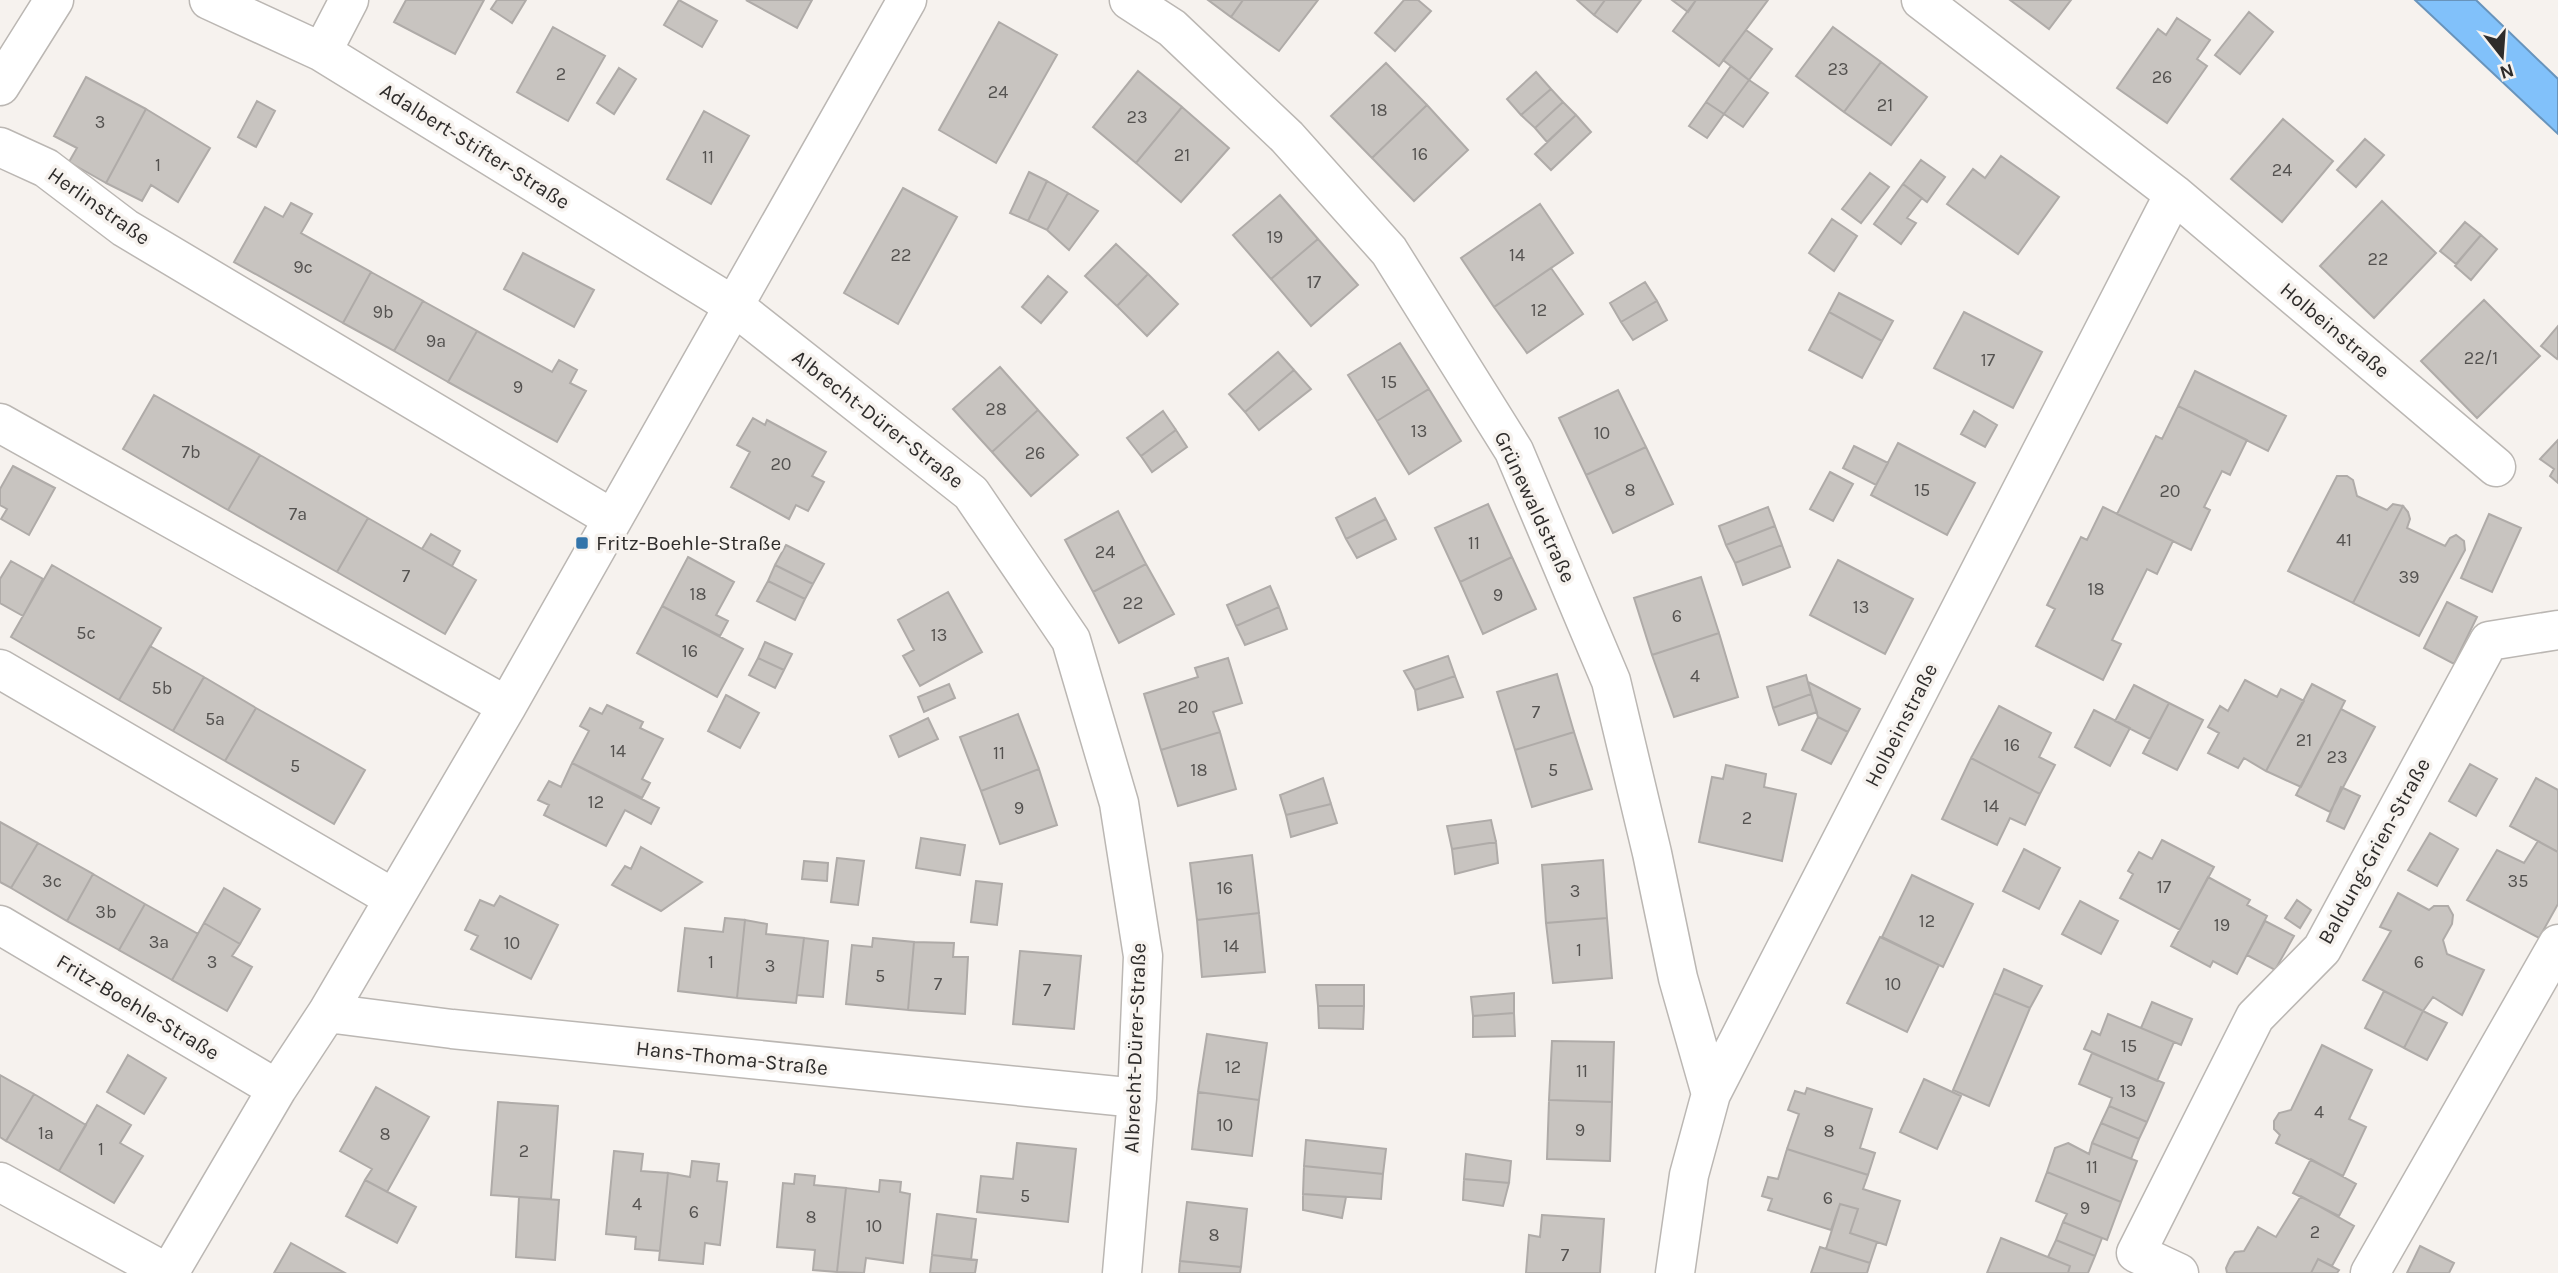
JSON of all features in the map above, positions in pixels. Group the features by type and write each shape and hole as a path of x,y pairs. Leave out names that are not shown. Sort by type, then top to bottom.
{"street":[{"path":"0,86 54,0"},
{"name":"Adalbert-Stifter-Straße","path":"209,0 322,52 734,306"},
{"path":"322,52 349,0"},
{"path":"0,1182 168,1273 277,1090 327,1013 507,706 907,0"},
{"name":"Grünewaldstraße","path":"1129,0 1171,28 1287,137 1389,251 1514,451 1611,681 1652,853 1678,978 1711,1094"},
{"name":"Holbeinstraße","path":"1922,0 2174,194 2496,467"},
{"name":"Herlinstraße","path":"0,147 46,168 124,228 613,519"},
{"name":"Holbeinstraße","path":"1675,1273 1689,1175 1711,1094 2174,194"},
{"name":"Albrecht-Dürer-Straße","path":"734,306 971,493 1071,640 1119,803 1143,957 1137,1098 1122,1273"},
{"path":"0,423 507,706"},
{"name":"Baldung-Grien-Straße","path":"2179,1273 2136,1254 2255,1017 2322,948 2489,641 2558,630"},
{"path":"0,669 393,898"},
{"name":"Fritz-Boehle-Straße","path":"0,925 277,1090"},
{"path":"2370,1273 2558,944"},
{"name":"Hans-Thoma-Straße","path":"327,1013 452,1030 1137,1098"}],"water":[{"path":"2415,0 2476,0 2558,79 2558,134"}],"building":[{"path":"406,0 484,0 455,54 394,22"},
{"path":"497,0 526,0 512,23 491,9"},
{"path":"679,0 717,21 702,47 664,25"},
{"path":"746,0 812,0 797,28"},
{"path":"1208,0 1243,0 1231,17"},
{"path":"1243,0 1318,0 1279,51 1231,17"},
{"path":"1404,0 1418,0 1431,11 1395,51 1375,33"},
{"path":"1577,0 1605,0 1594,15"},
{"path":"1605,0 1641,0 1617,32 1594,15"},
{"path":"1672,0 1696,0 1688,12"},
{"path":"1696,0 1768,0 1719,66 1673,31"},
{"path":"2010,0 2071,0 2049,29"},
{"path":"2249,12 2273,32 2240,74 2215,55"},
{"path":"2177,18 2210,40 2197,59 2207,66 2167,123 2117,88 2158,29 2166,35"},
{"path":"999,22 1057,55 996,163 939,130"},
{"path":"553,27 605,56 568,121 517,92"},
{"path":"1833,27 1881,62 1844,112 1796,76"},
{"path":"1746,30 1772,49 1749,80 1723,60"},
{"path":"1881,62 1927,97 1891,145 1844,112"},
{"path":"1386,63 1427,105 1372,158 1331,116"},
{"path":"1731,66 1749,80 1724,114 1706,102"},
{"path":"619,68 636,79 614,114 597,103"},
{"path":"1138,71 1182,107 1136,163 1093,127"},
{"path":"1536,72 1551,89 1521,115 1507,99"},
{"path":"86,77 146,109 106,183 69,162 77,148 54,136"},
{"path":"1749,80 1768,93 1743,127 1724,114"},
{"path":"1551,89 1563,102 1535,128 1521,115"},
{"path":"257,101 275,111 256,147 238,137"},
{"path":"1563,102 1576,115 1547,142 1535,128"},
{"path":"1706,102 1724,114 1707,138 1689,126"},
{"path":"1427,105 1468,150 1414,201 1372,158"},
{"path":"1182,107 1229,148 1181,202 1136,163"},
{"path":"146,109 210,148 178,202 151,185 142,201 106,183"},
{"path":"704,111 749,136 711,204 667,179"},
{"path":"1576,115 1591,132 1551,170 1535,154"},
{"path":"2283,119 2333,161 2282,222 2231,179"},
{"path":"2365,139 2384,155 2356,187 2337,170"},
{"path":"2001,156 2059,197 2018,254 1947,204 1973,169 1985,178"},
{"path":"1921,160 1945,177 1927,202 1903,184"},
{"path":"1029,172 1047,181 1028,221 1010,213"},
{"path":"1870,173 1889,187 1861,223 1842,209"},
{"path":"1047,181 1068,193 1047,230 1028,221"},
{"path":"1903,184 1922,198 1907,218 1916,223 1901,244 1874,224"},
{"path":"903,188 957,217 898,324 844,293"},
{"path":"1068,193 1098,211 1069,250 1047,230"},
{"path":"1280,195 1318,239 1271,279 1233,235"},
{"path":"2382,201 2436,253 2374,318 2320,266"},
{"path":"291,203 312,214 301,233 371,272 343,323 234,262 265,207 283,217"},
{"path":"1540,204 1573,253 1494,307 1461,258"},
{"path":"1832,219 1857,236 1834,271 1809,253"},
{"path":"2465,222 2481,235 2456,264 2440,251"},
{"path":"2481,235 2497,249 2471,280 2455,266"},
{"path":"1318,239 1358,285 1311,326 1271,279"},
{"path":"1116,244 1148,274 1117,306 1085,276"},
{"path":"523,253 594,290 574,327 504,289"},
{"path":"1551,268 1583,314 1527,353 1494,307"},
{"path":"371,272 423,301 394,351 343,323"},
{"path":"1148,274 1178,304 1147,336 1117,306"},
{"path":"1048,276 1067,292 1041,323 1022,307"},
{"path":"1645,282 1657,301 1621,322 1610,303"},
{"path":"1839,293 1893,321 1882,341 1829,312"},
{"path":"2484,300 2540,356 2477,418 2421,361"},
{"path":"423,301 477,331 448,382 394,351"},
{"path":"1657,301 1667,320 1633,340 1621,322"},
{"path":"1829,312 1882,341 1862,378 1809,350"},
{"path":"1964,312 2042,352 2013,408 1934,368"},
{"path":"2558,326 2558,357 2557,359 2541,346"},
{"path":"477,331 552,372 559,360 577,370 570,383 586,391 557,442 448,382"},
{"path":"1400,343 1429,389 1377,421 1348,375"},
{"path":"1278,352 1294,370 1245,412 1229,394"},
{"path":"1000,367 1038,410 992,452 953,409"},
{"path":"1294,370 1311,389 1259,430 1245,412"},
{"path":"2195,371 2286,416 2268,451 2178,406"},
{"path":"1429,389 1461,441 1409,474 1377,421"},
{"path":"1618,390 1646,447 1586,475 1559,418"},
{"path":"154,395 260,455 228,510 123,449"},
{"path":"2178,406 2247,440 2230,475 2222,471 2204,507 2210,510 2191,550 2117,514 2156,436 2162,439"},
{"path":"1038,410 1078,455 1031,496 992,452"},
{"path":"1163,411 1176,430 1141,456 1127,438"},
{"path":"1974,411 1997,425 1985,447 1961,434"},
{"path":"753,418 765,425 767,420 826,452 812,476 824,482 808,511 796,505 789,519 731,487 750,452 737,445"},
{"path":"1176,430 1187,447 1152,472 1141,456"},
{"path":"2558,440 2558,483 2550,476 2554,469 2540,459"},
{"path":"1898,443 1975,483 1947,535 1871,495"},
{"path":"1854,446 1888,463 1876,485 1843,468"},
{"path":"1646,447 1673,504 1613,533 1586,475"},
{"path":"260,455 368,518 337,572 228,510"},
{"path":"13,466 55,488 29,535 1,519 7,509 0,505 0,489"},
{"path":"1830,472 1853,484 1833,521 1810,509"},
{"path":"2337,476 2347,476 2353,480 2357,496 2387,510 2393,504 2403,506 2353,603 2288,571"},
{"path":"1375,498 1386,519 1346,539 1336,518"},
{"path":"1488,504 1512,557 1460,582 1435,528"},
{"path":"2403,506 2410,519 2407,528 2445,546 2450,538 2456,535 2464,541 2465,550 2419,636 2353,603"},
{"path":"1768,507 1775,526 1726,545 1719,526"},
{"path":"2103,507 2173,541 2157,574 2147,569 2112,640 2121,644 2103,680 2036,646 2055,609 2047,605 2081,537 2087,540"},
{"path":"1118,511 1146,564 1093,592 1065,540"},
{"path":"2489,514 2521,528 2492,592 2461,578"},
{"path":"368,518 476,580 445,634 337,572"},
{"path":"1386,519 1396,539 1357,558 1346,539"},
{"path":"1775,526 1782,545 1735,563 1726,545"},
{"path":"431,534 460,551 452,566 422,549"},
{"path":"786,545 824,564 813,584 775,565"},
{"path":"1782,545 1790,567 1743,585 1735,563"},
{"path":"688,557 734,582 716,615 728,621 720,636 662,606"},
{"path":"1512,557 1536,609 1483,634 1460,582"},
{"path":"1838,560 1913,599 1885,654 1810,615"},
{"path":"11,561 43,579 23,616 0,603 0,579"},
{"path":"1146,564 1174,614 1119,643 1093,592"},
{"path":"52,565 161,628 119,700 11,637"},
{"path":"775,565 813,584 805,599 768,581"},
{"path":"1701,577 1719,633 1652,655 1634,598"},
{"path":"768,581 805,599 795,620 757,601"},
{"path":"1270,586 1279,607 1236,626 1227,605"},
{"path":"948,592 982,652 920,686 903,656 914,650 898,620"},
{"path":"2447,602 2477,617 2454,664 2424,648"},
{"path":"662,606 743,649 717,697 637,653"},
{"path":"1279,607 1287,629 1245,645 1236,626"},
{"path":"1719,633 1738,697 1674,717 1652,655"},
{"path":"765,642 792,654 784,670 758,658"},
{"path":"150,646 204,677 173,731 119,700"},
{"path":"1448,656 1455,676 1415,690 1404,671"},
{"path":"758,658 784,670 775,688 749,675"},
{"path":"1228,658 1242,703 1213,712 1220,732 1161,750 1144,694 1198,677 1195,668"},
{"path":"1557,674 1574,732 1515,750 1497,692"},
{"path":"1806,675 1811,694 1773,708 1767,687"},
{"path":"1455,676 1463,697 1418,710 1415,690"},
{"path":"204,677 256,708 225,761 173,731"},
{"path":"2245,680 2277,697 2281,689 2304,701 2266,771 2244,758 2238,768 2208,753 2219,733 2208,727 2220,706 2228,711"},
{"path":"1808,682 1860,709 1848,732 1818,717"},
{"path":"949,684 955,698 924,712 918,697"},
{"path":"2312,684 2345,701 2301,787 2266,771"},
{"path":"2134,685 2169,703 2150,739 2115,721"},
{"path":"1811,694 1817,712 1779,725 1773,708"},
{"path":"726,695 759,713 740,748 708,731"},
{"path":"2169,703 2203,720 2177,770 2143,753"},
{"path":"607,705 643,722 640,728 663,739 642,779 650,783 642,798 572,763 589,731 580,726 590,708 602,714"},
{"path":"1999,706 2051,733 2039,757 2055,765 2040,794 1971,758"},
{"path":"256,708 365,770 334,824 225,761"},
{"path":"2341,709 2375,727 2330,812 2296,795"},
{"path":"2094,710 2130,728 2110,766 2075,747"},
{"path":"1018,714 1039,769 981,791 960,737"},
{"path":"1818,717 1848,732 1831,764 1802,750"},
{"path":"928,718 938,739 899,757 890,736"},
{"path":"1220,732 1236,789 1178,806 1161,750"},
{"path":"1574,732 1592,789 1532,807 1515,750"},
{"path":"1971,758 2040,794 2025,825 2010,818 1997,845 1942,819"},
{"path":"572,763 659,808 651,824 625,810 606,846 544,815 549,805 538,800 549,781 561,787"},
{"path":"2470,764 2497,779 2476,816 2449,801"},
{"path":"1726,765 1766,774 1764,787 1796,794 1782,861 1699,842 1712,777 1723,779"},
{"path":"1039,769 1057,825 1000,844 981,791"},
{"path":"1323,778 1331,804 1286,815 1280,795"},
{"path":"2536,778 2558,790 2558,852 2510,826"},
{"path":"2341,787 2360,796 2344,829 2327,821"},
{"path":"1331,804 1337,823 1291,837 1286,815"},
{"path":"1491,820 1496,842 1452,849 1447,826"},
{"path":"0,822 38,843 11,888 0,882"},
{"path":"2430,833 2458,849 2437,886 2408,870"},
{"path":"921,838 965,845 960,875 916,868"},
{"path":"2162,840 2214,867 2180,930 2120,898 2133,874 2128,871 2139,852 2152,859"},
{"path":"2538,841 2558,852 2558,904 2539,938 2467,900 2497,850 2524,863"},
{"path":"1496,842 1498,863 1455,874 1452,849"},
{"path":"38,843 93,874 67,921 11,888"},
{"path":"641,847 702,882 661,911 612,885 625,866 631,869"},
{"path":"2024,849 2060,868 2039,909 2003,891"},
{"path":"1252,855 1259,913 1197,920 1190,863"},
{"path":"837,858 864,861 858,905 831,902"},
{"path":"1603,860 1607,918 1546,923 1542,865"},
{"path":"804,861 828,863 827,881 802,879"},
{"path":"93,874 145,904 119,950 67,921"},
{"path":"1912,875 1973,904 1943,967 1882,937"},
{"path":"2208,877 2250,900 2247,905 2267,916 2237,974 2213,961 2210,967 2171,946"},
{"path":"976,881 1002,884 997,925 971,922"},
{"path":"224,888 260,909 240,944 204,923"},
{"path":"2398,893 2429,910 2434,906 2448,906 2453,915 2452,924 2443,940 2447,954 2484,970 2462,1015 2433,997 2423,1011 2363,980 2391,931 2380,927"},
{"path":"500,896 558,925 531,979 471,949 478,936 465,930 480,900 494,906"},
{"path":"2297,900 2311,910 2300,928 2285,918"},
{"path":"2080,901 2118,921 2101,954 2062,934"},
{"path":"145,904 198,934 172,980 119,950"},
{"path":"1259,913 1265,972 1202,977 1197,920"},
{"path":"725,918 745,920 737,998 678,991 685,928 723,932"},
{"path":"1607,918 1612,978 1553,983 1546,923"},
{"path":"745,920 767,924 766,934 804,938 796,1003 737,998"},
{"path":"2265,921 2294,936 2275,970 2247,955"},
{"path":"204,923 240,944 232,956 252,967 227,1011 172,980"},
{"path":"1880,937 1939,965 1907,1032 1847,1003"},
{"path":"804,938 828,941 823,997 797,995"},
{"path":"873,938 914,942 908,1010 846,1004 852,945 872,947"},
{"path":"914,942 954,943 953,957 968,957 965,1014 908,1010"},
{"path":"1020,951 1081,956 1074,1029 1013,1024"},
{"path":"2004,969 2042,986 2030,1008 1994,993"},
{"path":"1316,985 1364,985 1364,1006 1318,1006"},
{"path":"2384,991 2423,1011 2404,1048 2365,1028"},
{"path":"1514,993 1514,1013 1473,1016 1471,997"},
{"path":"1994,993 2030,1008 1989,1106 1953,1090"},
{"path":"2152,1002 2192,1019 2181,1045 2141,1028"},
{"path":"1318,1006 1364,1006 1363,1029 1319,1028"},
{"path":"2423,1011 2447,1023 2427,1060 2404,1048"},
{"path":"1514,1013 1515,1036 1473,1037 1473,1016"},
{"path":"2108,1014 2174,1042 2157,1081 2084,1049 2092,1031 2100,1035"},
{"path":"1207,1034 1267,1043 1259,1100 1198,1092"},
{"path":"1552,1041 1614,1042 1612,1102 1549,1100"},
{"path":"2322,1045 2372,1070 2349,1119 2366,1127 2343,1176 2276,1143 2280,1135 2274,1129 2274,1121 2279,1113 2291,1110"},
{"path":"2092,1053 2164,1083 2147,1122 2109,1106 2112,1098 2079,1084"},
{"path":"128,1055 166,1078 144,1114 107,1092"},
{"path":"0,1075 34,1094 6,1141 0,1137"},
{"path":"1924,1079 1961,1096 1937,1149 1900,1132"},
{"path":"376,1087 429,1117 387,1192 365,1180 372,1169 340,1151"},
{"path":"1807,1088 1872,1109 1860,1148 1875,1153 1868,1175 1787,1149 1799,1114 1788,1110 1795,1091 1805,1094"},
{"path":"1198,1092 1259,1100 1252,1156 1192,1149"},
{"path":"34,1094 86,1125 59,1171 6,1141"},
{"path":"1549,1100 1612,1102 1610,1161 1547,1159"},
{"path":"498,1102 558,1106 551,1199 491,1195"},
{"path":"97,1105 131,1125 120,1143 143,1156 114,1203 59,1171"},
{"path":"2109,1106 2147,1122 2139,1139 2101,1123"},
{"path":"2101,1123 2139,1139 2131,1159 2092,1143"},
{"path":"1306,1140 1386,1149 1383,1174 1304,1166"},
{"path":"1017,1143 1076,1149 1068,1222 977,1212 981,1176 1013,1179"},
{"path":"2068,1143 2089,1154 2092,1143 2137,1161 2121,1202 2047,1172 2055,1148"},
{"path":"1787,1149 1868,1175 1863,1189 1900,1201 1886,1245 1850,1233 1858,1209 1840,1204 1831,1230 1768,1210 1772,1199 1762,1196 1768,1177 1778,1179"},
{"path":"614,1151 643,1154 641,1171 668,1173 660,1251 635,1249 636,1237 606,1234"},
{"path":"1466,1154 1511,1161 1509,1183 1464,1179"},
{"path":"2311,1159 2356,1184 2339,1216 2293,1193"},
{"path":"692,1161 719,1164 717,1181 727,1182 720,1245 705,1243 703,1264 659,1260 668,1173 690,1177"},
{"path":"1304,1166 1383,1174 1381,1199 1303,1194"},
{"path":"2047,1172 2121,1202 2107,1240 2063,1222 2067,1214 2036,1201"},
{"path":"795,1174 815,1176 814,1185 846,1188 837,1272 813,1270 815,1250 777,1247 783,1183 794,1184"},
{"path":"1464,1179 1509,1183 1503,1206 1463,1200"},
{"path":"365,1180 416,1207 397,1243 346,1216"},
{"path":"880,1180 901,1182 900,1192 910,1194 903,1263 866,1258 864,1273 837,1272 846,1188 879,1192"},
{"path":"1303,1194 1346,1197 1342,1218 1303,1210"},
{"path":"2301,1196 2354,1226 2332,1266 2318,1259 2311,1273 2227,1273 2230,1259 2235,1252 2244,1251 2258,1227 2276,1237"},
{"path":"519,1197 559,1200 555,1260 516,1257"},
{"path":"1187,1202 1247,1209 1241,1267 1180,1261"},
{"path":"1840,1204 1858,1209 1850,1233 1877,1242 1870,1263 1826,1249"},
{"path":"937,1214 976,1219 971,1260 932,1255"},
{"path":"1542,1215 1604,1219 1600,1273 1526,1273 1529,1235 1540,1237"},
{"path":"2063,1222 2102,1238 2095,1256 2056,1240"},
{"path":"2001,1238 2070,1266 2068,1273 1987,1273"},
{"path":"2056,1240 2095,1256 2088,1273 2068,1273 2070,1266 2048,1257"},
{"path":"291,1243 345,1273 274,1273"},
{"path":"2420,1246 2454,1263 2449,1273 2407,1273"},
{"path":"1820,1247 1870,1263 1867,1273 1811,1273"},
{"path":"932,1255 977,1260 975,1273 930,1273"},
{"path":"2318,1259 2339,1270 2337,1273 2311,1273"},
{"path":"1180,1261 1241,1267 1240,1273 1179,1273"}],"place":[{"name":"Fritz-Boehle-Straße","path":"582,543"}]}
